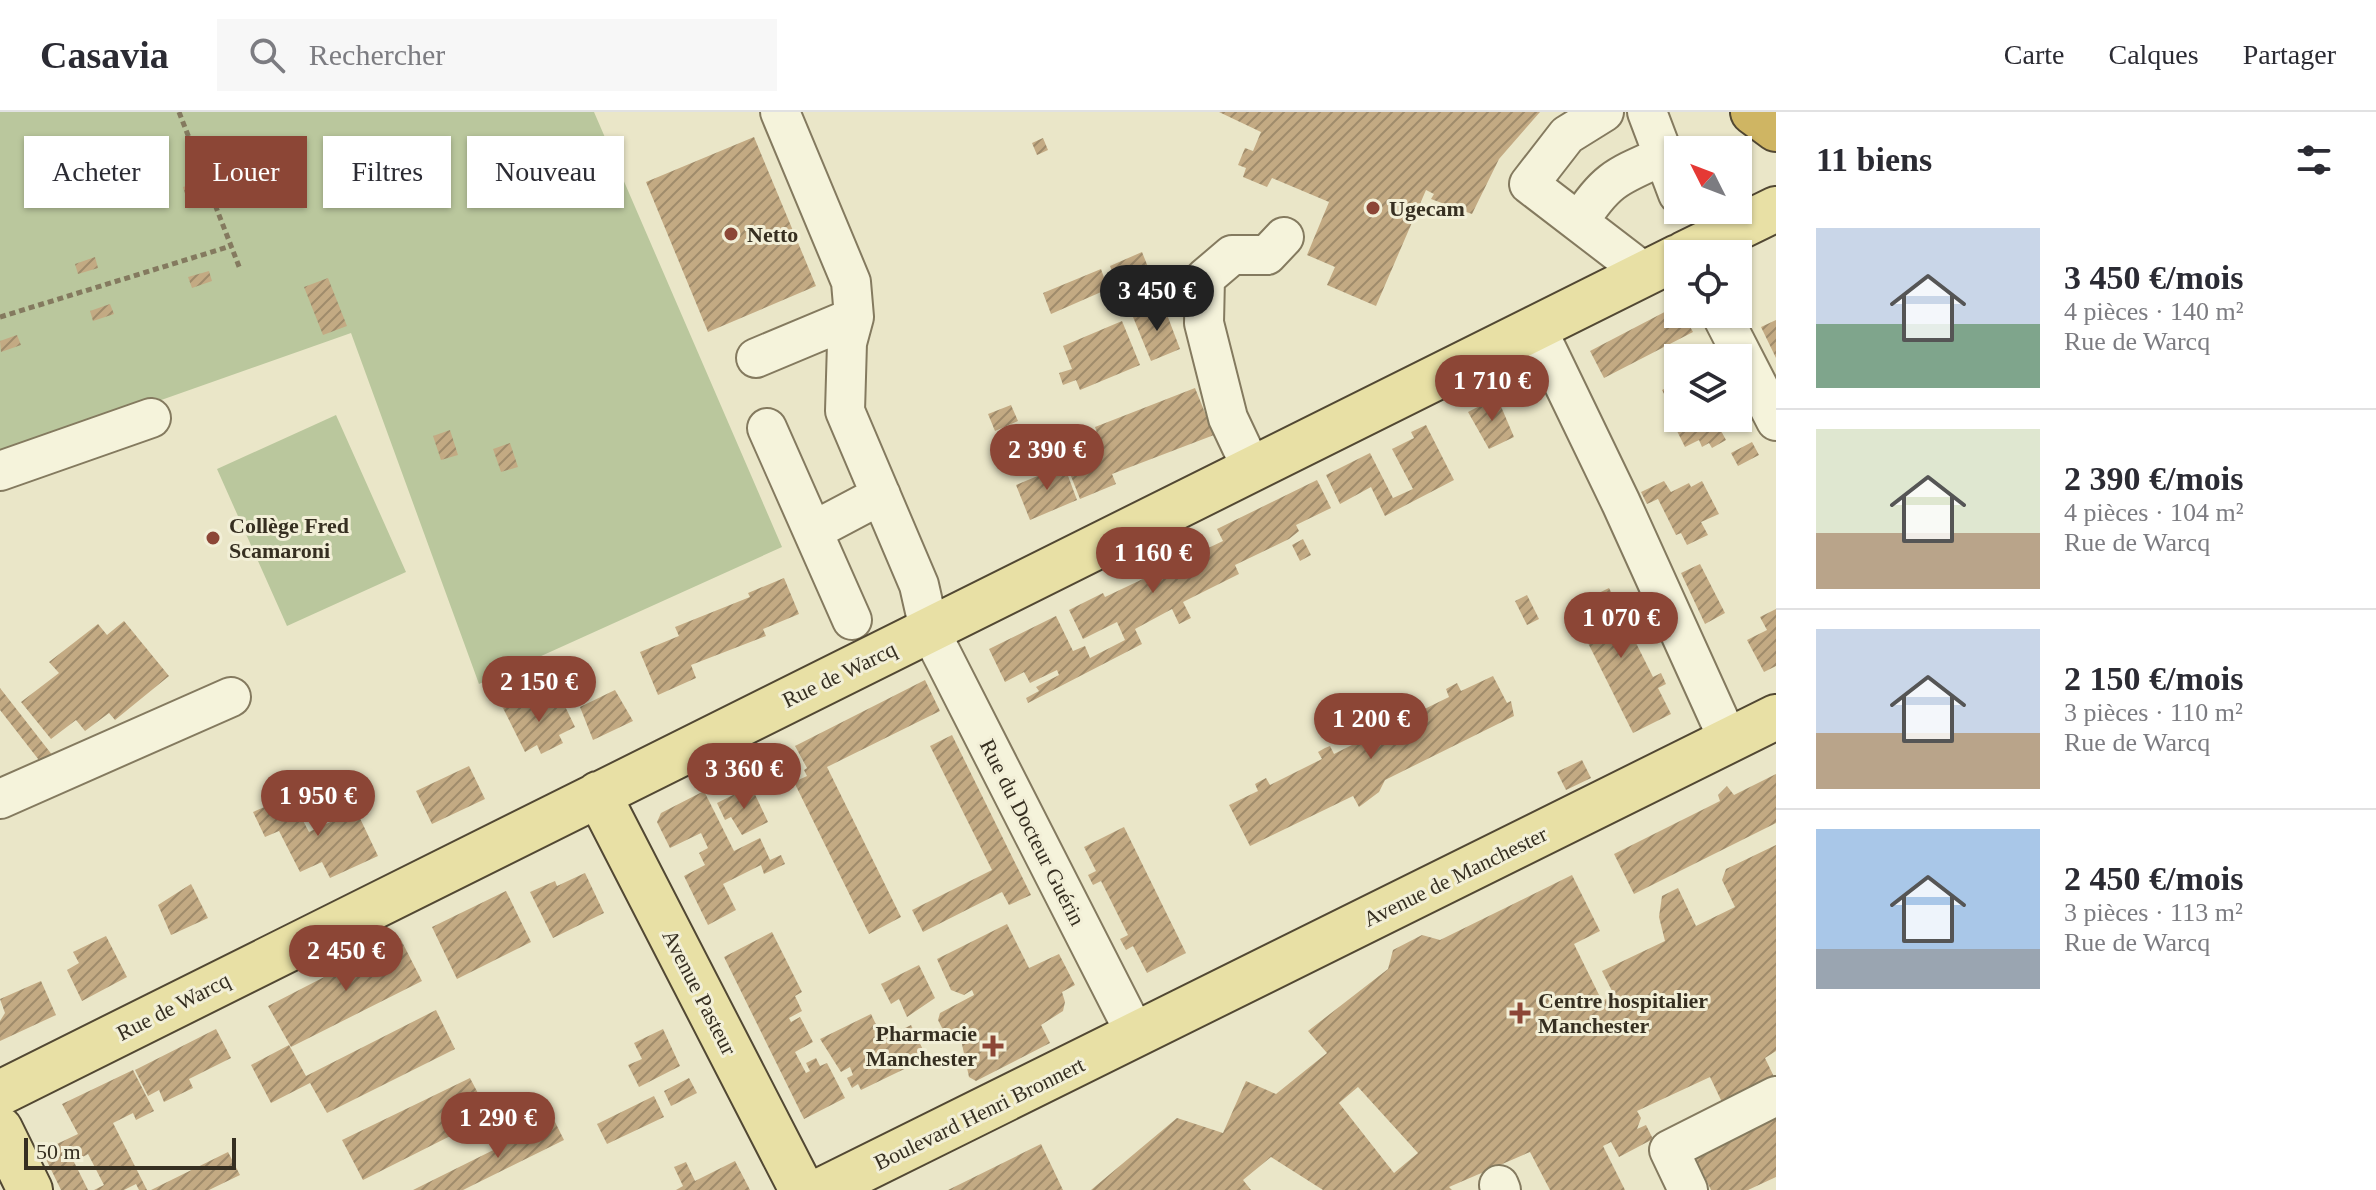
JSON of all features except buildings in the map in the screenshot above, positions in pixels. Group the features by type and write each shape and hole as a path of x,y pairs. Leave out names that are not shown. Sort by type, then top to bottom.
{"highway":[{"path":"1753,112 1776,129"}],"main road":[{"name":"Rue de Warcq","path":"1704,240 1776,209"},
{"name":"Rue de Warcq","path":"0,1093 1537,329 1664,259"},
{"name":"Avenue de Manchester","path":"1136,1035 1776,717"},
{"name":"Avenue Pasteur","path":"598,794 802,1190"},
{"name":"Boulevard Henri Bronnert","path":"822,1190 1136,1035"},
{"path":"0,1129 30,1190"}],"street":[{"name":"Rue du Docteur Guérin","path":"780,112 851,282 854,317 847,343 845,411 919,585 929,629 1136,1035"},
{"path":"1604,112 1567,135 1529,184 1579,222 1664,244"},
{"path":"1579,222 1596,194 1616,176 1663,156 1647,112"},
{"path":"1252,469 1228,418 1204,323 1205,278 1232,255 1267,255 1284,237"},
{"path":"756,358 854,317"},
{"path":"1728,328 1776,421"},
{"path":"1537,329 1628,517 1728,739"},
{"path":"0,471 151,418"},
{"path":"767,428 852,620"},
{"path":"813,531 881,495"},
{"path":"0,799 231,697"},
{"path":"1688,1190 1669,1150 1776,1096"}],"path":[{"path":"179,112 240,269"},
{"path":"0,317 231,246"}],"green space":[{"path":"0,112 594,112 604,136 467,136 467,208 624,208 624,181 782,547 479,684 351,333 0,457"},
{"path":"336,415 406,572 287,626 217,469"}],"place":[{"name":"Ugecam","path":"1373,208"},
{"name":"Netto","path":"731,234"},
{"name":"Collège Fred Scamaroni","path":"213,538"},
{"name":"Centre hospitalier Manchester","path":"1520,1013"},
{"name":"Pharmacie Manchester","path":"993,1046"}]}
